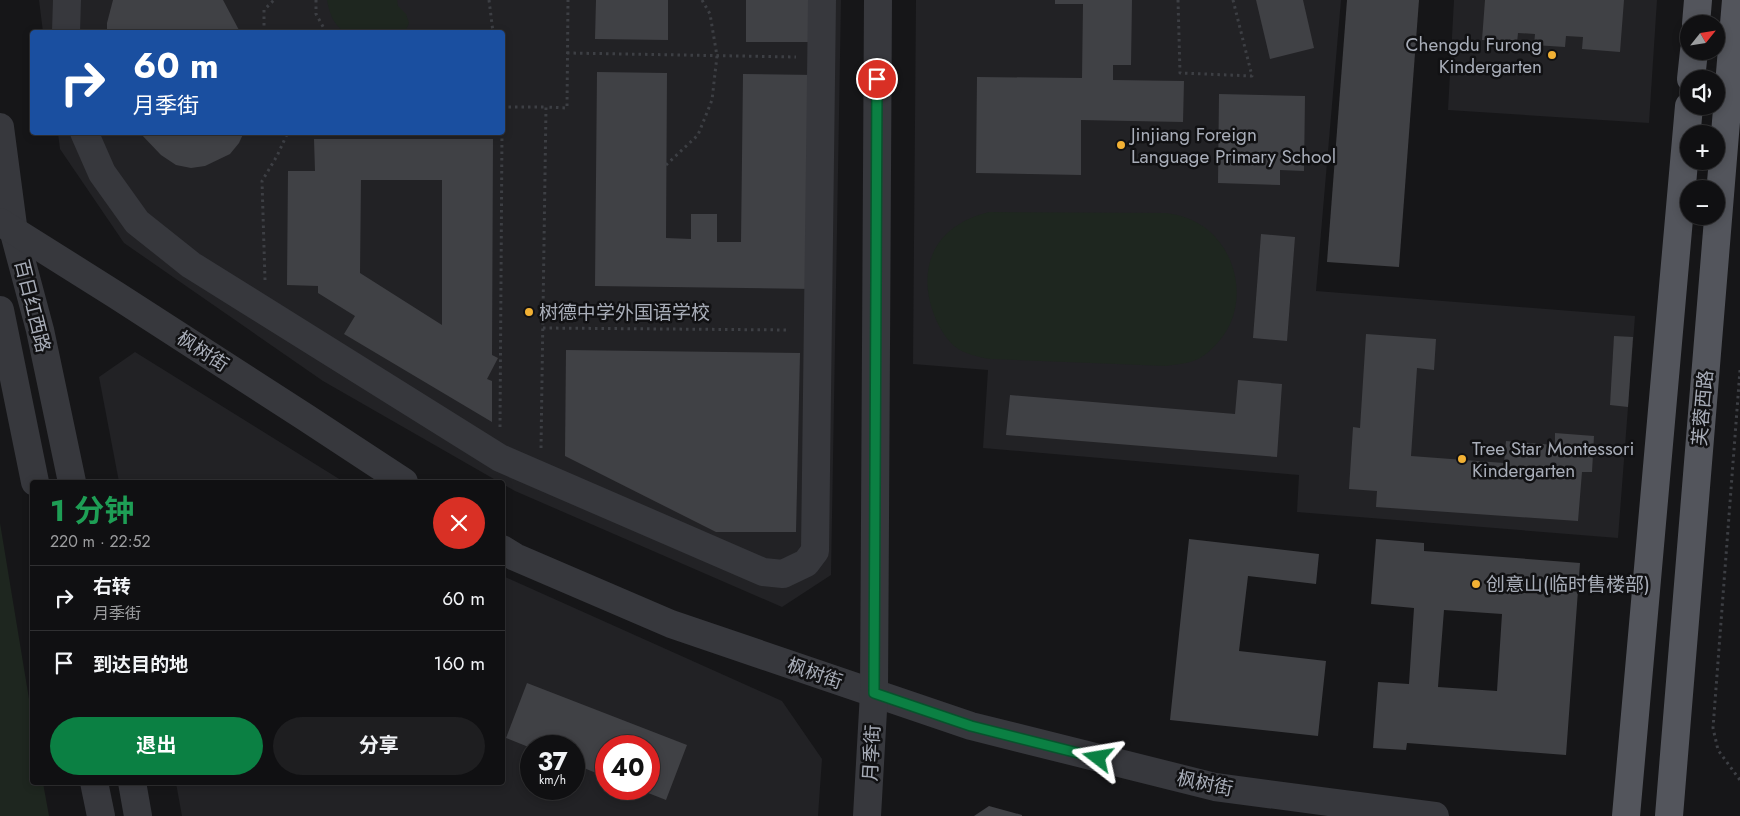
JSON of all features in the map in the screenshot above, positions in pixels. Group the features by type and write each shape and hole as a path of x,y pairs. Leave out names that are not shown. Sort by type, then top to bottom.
{"main road":[{"path":"1697,15 1698,0"},
{"name":"芙蓉西路","path":"1669,816 1736,0"},
{"name":"芙蓉西路","path":"1626,816 1688,115"}],"street":[{"path":"66,30 67,0"},
{"path":"85,135 102,173 136,222 190,265 500,458 763,572 783,574 806,563 815,551 816,538 822,0"},
{"name":"月季街","path":"867,816 874,693 878,0"},
{"name":"百日红西路","path":"0,128 7,228 40,330 72,480"},
{"name":"枫树街","path":"7,228 124,300 401,480"},
{"name":"百日红西路","path":"0,310 35,480"},
{"name":"枫树街","path":"505,551 515,557 671,624 971,726 1215,787 1435,816"},
{"path":"95,785 101,816"},
{"path":"133,785 138,816"}],"path":[{"path":"264,30 264,10 274,0"},
{"path":"316,0 316,14 325,30"},
{"path":"489,0 493,30"},
{"path":"505,107 567,108 568,0"},
{"path":"666,164 698,135 712,100 717,56 710,14 702,0"},
{"path":"1178,0 1180,73 1252,76 1233,0"},
{"path":"568,53 822,58"},
{"path":"540,476 546,107"},
{"path":"265,312 262,182 287,135"},
{"path":"500,458 502,135"},
{"path":"543,328 818,330"},
{"path":"1740,370 1713,728 1718,750 1740,780"}],"shaded area":[{"name":"树德中学外国语学校","path":"39,0 841,0 831,575 782,607 515,491 505,485 505,480 496,480 323,381 124,243 60,149 58,135 505,135 505,30 43,30"},
{"path":"327,0 397,0 398,6 406,14 409,23 406,30 342,30 335,23"},
{"name":"Jinjiang Foreign Language Primary School","path":"916,0 1341,0 1316,291 1635,316 1618,538 1297,512 1299,475 983,448 988,370 913,364"},
{"name":"Chengdu Furong Kindergarten","path":"1454,0 1657,0 1649,123 1448,110"},
{"path":"989,212 1166,213 1193,221 1203,226 1219,241 1233,268 1237,298 1229,327 1220,340 1200,358 1187,363 1166,366 990,359 962,351 950,342 936,320 930,302 928,270 932,256 948,233 959,224"},
{"path":"135,352 341,480 119,480 99,377"},
{"path":"0,523 30,705 30,785 43,785 49,816 0,816"},
{"path":"505,577 782,701 822,759 818,816 182,816 176,785 505,785"}],"building":[{"path":"113,0 223,0 239,30 107,30"},
{"path":"596,0 668,0 668,40 595,39"},
{"path":"746,0 815,0 815,42 746,42"},
{"path":"1055,0 1132,0 1131,65 1113,65 1113,80 1184,81 1183,122 1081,120 1081,175 976,173 977,77 1082,78 1083,4 1055,4"},
{"path":"1256,0 1303,0 1314,48 1270,59"},
{"path":"1347,0 1419,0 1399,267 1327,262"},
{"path":"1485,0 1624,0 1620,52 1582,49 1583,37 1566,36 1565,47 1534,45 1535,34 1518,33 1517,43 1482,40"},
{"path":"597,72 667,73 666,238 691,239 691,214 717,214 717,242 741,242 743,74 816,75 814,289 595,286"},
{"path":"1219,94 1305,96 1304,171 1280,170 1280,185 1218,183"},
{"path":"142,135 243,135 230,154 205,166 191,168 176,165 161,155"},
{"path":"314,139 493,139 492,355 498,358 487,379 492,381 492,422 344,334 355,316 318,293 318,286 287,285 288,171 315,171","holes":["361,180 442,180 442,325 360,273"]},
{"path":"1261,234 1295,237 1287,341 1253,338"},
{"path":"1366,334 1436,339 1434,370 1417,368 1411,456 1504,463 1506,441 1555,445 1555,433 1594,436 1592,472 1582,472 1578,521 1376,507 1377,491 1349,489 1353,427 1360,428"},
{"path":"1614,336 1633,337 1628,407 1610,405"},
{"path":"566,350 800,353 796,532 716,532 565,456"},
{"path":"1238,380 1282,384 1277,457 1006,435 1010,395 1235,414"},
{"path":"1189,539 1319,554 1316,584 1248,576 1239,651 1326,661 1318,736 1170,720"},
{"path":"1376,539 1424,543 1424,551 1580,563 1566,755 1407,743 1406,750 1373,748 1378,682 1409,684 1414,608 1371,604","holes":["1444,610 1502,614 1497,691 1438,687"]},
{"path":"527,683 687,745 666,800 660,798 660,735 595,735 595,773 585,768 585,735 520,735 520,744 506,738"},
{"path":"989,806 1022,815 1022,816 974,816"}],"place":[{"name":"Chengdu Furong Kindergarten","path":"1552,55"},
{"name":"Jinjiang Foreign Language Primary School","path":"1121,145"},
{"name":"树德中学外国语学校","path":"529,312"},
{"name":"Tree Star Montessori Kindergarten","path":"1462,459"},
{"name":"创意山(临时售楼部)","path":"1476,584"}],"route":[{"path":"877,79 874,693 971,726 1098,758"}]}
